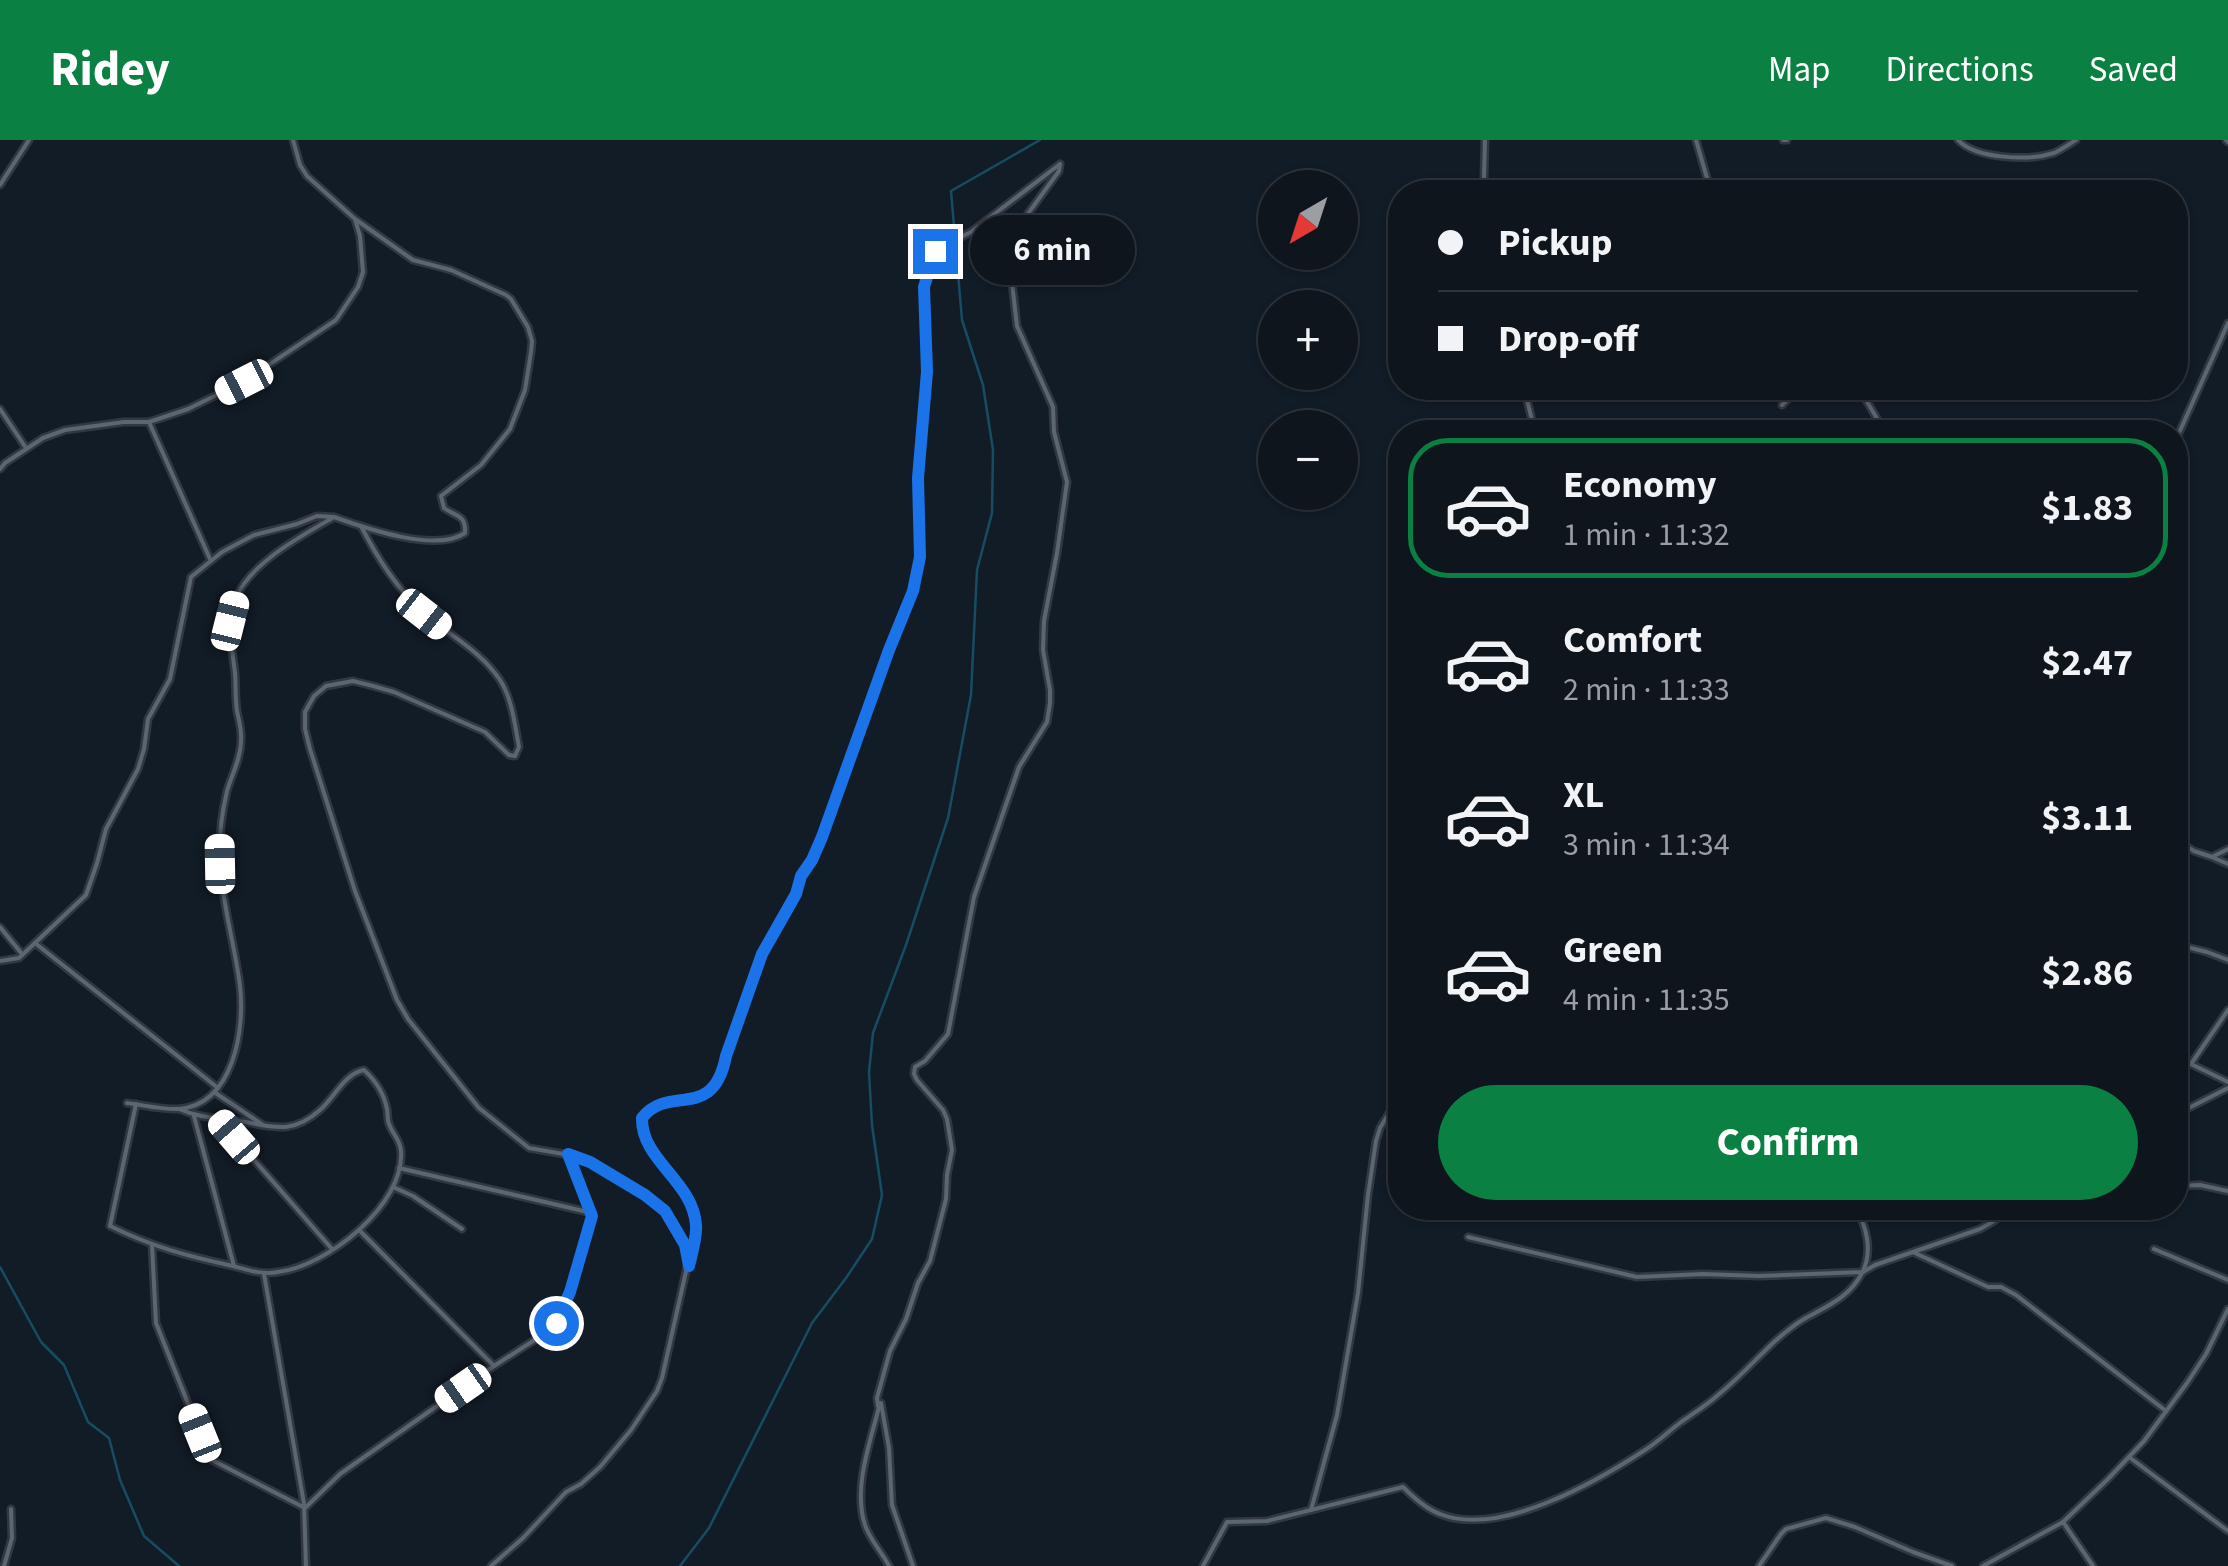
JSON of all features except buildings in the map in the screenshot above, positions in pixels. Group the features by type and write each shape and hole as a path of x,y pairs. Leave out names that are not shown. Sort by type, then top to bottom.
{"street":[{"path":"0,185 30,140"},
{"path":"0,962 23,955 86,894 106,829 138,770 148,718 170,679 190,580 210,560 254,535 317,516 404,537 460,537 465,533 464,521 444,508 442,496 481,465 510,428 525,390 532,341 511,299 464,276 413,260 355,219 307,176 293,140"},
{"path":"1484,180 1485,140"},
{"path":"1696,140 1708,180"},
{"path":"1958,140 1972,151 1988,156 2054,153 2076,140"},
{"path":"491,1566 566,1492 600,1466 650,1404 662,1378 696,1226 689,1198 642,1132 642,1118 661,1104 696,1099 715,1085 723,1071 760,960 817,848 913,591 920,557 918,478 927,372 924,287 938,242 958,240 971,232 1060,164 1020,229 1011,274 1018,326 1053,407 1054,432 1067,482 1044,621 1042,650 1050,703 1047,722 1019,767 974,897 948,1034 915,1067 917,1080 943,1110 952,1150 944,1214 934,1249 878,1387 878,1406 881,1403"},
{"path":"0,469 26,448 64,430 150,422 188,409 244,382 336,320 363,272 355,219"},
{"path":"2185,420 2228,324"},
{"path":"1782,405 1787,400"},
{"path":"0,409 26,448"},
{"path":"150,422 210,560"},
{"path":"179,1109 197,1104 216,1090 228,1073 234,1054 240,996 220,864 220,820 241,748 230,634 236,596 260,567 313,528 334,518"},
{"path":"361,526 376,556 424,614 469,647 503,683 519,747 515,756 509,755 485,732 394,692 353,682 326,686 305,712 305,729 350,875 397,1000 422,1039 479,1108 529,1148 590,1162 645,1195 665,1211 685,1245 689,1266"},
{"path":"2188,847 2228,864"},
{"path":"2212,857 2228,849"},
{"path":"0,927 23,955"},
{"path":"36,943 267,1128"},
{"path":"2188,948 2228,960"},
{"path":"2191,1064 2228,1010"},
{"path":"2188,1064 2228,1085"},
{"path":"127,1103 136,1104 179,1109 267,1128 290,1126 315,1114 354,1072 364,1070 386,1103 389,1124 399,1139 400,1168 378,1210 321,1257 290,1270 264,1273 195,1259 110,1226 136,1104"},
{"path":"2188,1108 2228,1085"},
{"path":"1311,1510 1337,1415 1358,1292 1376,1141 1388,1114"},
{"path":"194,1115 234,1266"},
{"path":"219,1120 332,1249"},
{"path":"305,1508 340,1474 547,1332 558,1318 570,1292 592,1213 568,1154"},
{"path":"400,1168 592,1213"},
{"path":"393,1186 462,1229"},
{"path":"2188,1186 2228,1191"},
{"path":"1203,1566 1226,1522 1267,1521 1402,1487 1430,1509 1450,1517 1505,1516 1553,1502 1644,1451 1698,1412 1800,1321 1835,1304 1863,1272 1868,1241 1862,1220"},
{"path":"1468,1237 1637,1277 1759,1276 1863,1272 1995,1220"},
{"path":"359,1229 494,1366"},
{"path":"152,1245 156,1324 210,1460 305,1508"},
{"path":"2154,1249 2228,1280"},
{"path":"1913,1252 1988,1287 2001,1287 2016,1295 2166,1411"},
{"path":"264,1273 305,1508 306,1566"},
{"path":"1982,1566 2063,1522 2129,1457 2206,1354 2228,1309"},
{"path":"881,1403 864,1468 862,1506 865,1525 889,1566"},
{"path":"881,1403 889,1448 892,1505 914,1566"},
{"path":"2129,1457 2228,1530"},
{"path":"4,1566 12,1538 11,1509"},
{"path":"1759,1566 1786,1529 1826,1518 1952,1566"},
{"path":"2063,1522 2093,1566"}],"waterway":[{"path":"680,1566 709,1528 812,1323 872,1239 882,1195 869,1072 873,1033 948,818 971,695 977,570 992,513 993,450 983,385 962,320 951,191 1040,140"},
{"path":"0,1267 41,1342 64,1365 88,1422 109,1438 120,1480 144,1536 179,1566"}],"route":[{"path":"556,1323 570,1292 592,1216 568,1154 590,1162 657,1203 685,1245 689,1266 696,1226 693,1210 683,1187 642,1132 642,1118 661,1104 705,1094 723,1071 762,954 822,837 913,591 920,557 918,478 927,372 924,287 935,251"}]}
